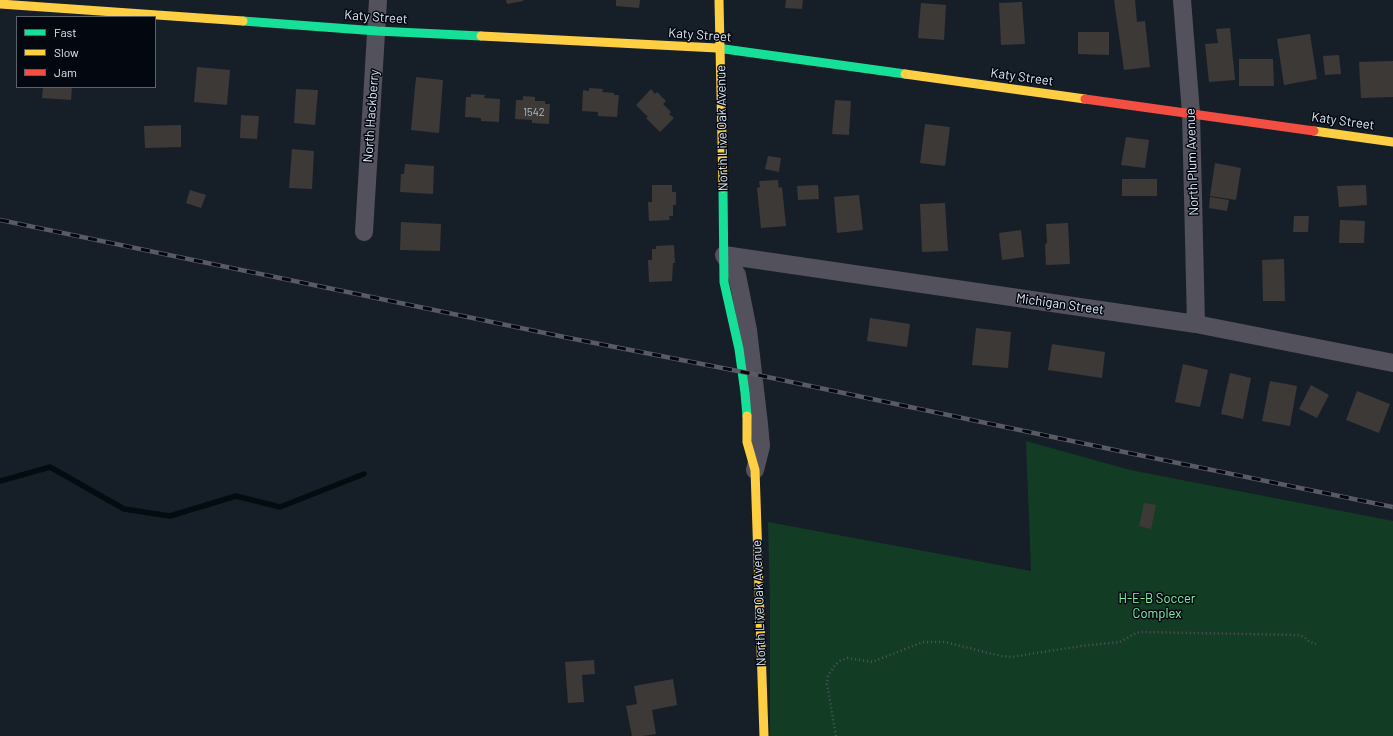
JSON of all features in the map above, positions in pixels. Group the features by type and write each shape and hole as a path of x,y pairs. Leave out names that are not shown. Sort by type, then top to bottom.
{"street":[{"name":"North Hackberry","path":"364,232 378,0"},
{"name":"North Live Oak Avenue","path":"719,0 724,255 737,274 748,330 761,446 755,470 764,736"},
{"name":"North Plum Avenue","path":"1182,0 1191,113 1196,324"},
{"name":"Katy Street","path":"0,4 29,3 377,31 720,48 1393,142"},
{"name":"Michigan Street","path":"724,255 1196,324 1393,363"}],"path":[{"path":"836,736 827,684 828,676 836,665 840,661 848,658 872,662 923,642 945,642 1001,656 1011,657 1081,646 1120,642 1136,633 1141,632 1299,635 1316,644"}],"green space":[{"name":"H-E-B Soccer Complex","path":"1026,441 1130,470 1393,521 1393,736 770,736 770,600 768,522 1031,571"}],"building":[{"path":"506,0 523,0 523,1 507,4"},
{"path":"616,0 640,0 639,8 616,6"},
{"path":"786,0 803,0 802,9 785,8"},
{"path":"1114,0 1135,0 1137,22 1145,21 1150,67 1124,70"},
{"path":"1022,2 1025,44 1001,45 999,3"},
{"path":"921,3 946,5 944,40 918,38"},
{"path":"1230,28 1235,80 1209,82 1205,44 1218,43 1216,29"},
{"path":"1078,32 1109,32 1109,55 1078,54"},
{"path":"1310,34 1317,79 1284,85 1277,39"},
{"path":"1339,55 1341,74 1325,75 1323,56"},
{"path":"1239,59 1273,59 1274,86 1239,86"},
{"path":"1393,61 1393,97 1361,98 1359,62"},
{"path":"197,67 230,70 227,105 194,102"},
{"path":"416,77 443,80 439,133 411,130"},
{"path":"43,88 72,88 71,100 42,98"},
{"path":"589,88 603,89 602,92 619,95 617,117 598,116 598,112 582,111 583,90 589,91"},
{"path":"296,89 318,90 315,125 294,123"},
{"path":"651,89 655,94 657,92 666,101 663,104 671,112 669,114 674,118 660,132 636,105"},
{"path":"471,94 485,95 484,98 500,99 499,122 481,121 481,118 465,117 466,97 471,97"},
{"path":"523,96 535,97 535,101 545,101 545,104 550,104 549,124 532,123 532,120 515,119 516,100 523,100"},
{"path":"835,100 851,101 849,135 832,134"},
{"path":"241,115 259,116 257,139 240,138"},
{"path":"925,124 950,127 945,166 920,163"},
{"path":"181,125 181,147 145,148 144,126"},
{"path":"1126,137 1149,140 1145,168 1121,165"},
{"path":"292,149 314,151 312,189 289,188"},
{"path":"768,156 781,158 779,172 765,169"},
{"path":"1215,163 1241,168 1236,200 1210,196"},
{"path":"405,164 434,166 433,194 400,192 401,174 404,174"},
{"path":"1122,179 1157,179 1157,196 1122,196"},
{"path":"778,180 779,188 782,187 786,226 761,228 757,188 760,187 759,181"},
{"path":"652,185 672,185 672,192 676,192 676,205 673,205 673,216 669,216 670,220 649,221 648,202 652,202"},
{"path":"818,185 819,199 798,200 797,186"},
{"path":"1366,185 1367,205 1339,207 1337,186"},
{"path":"190,190 206,195 201,208 186,203"},
{"path":"859,195 863,230 837,233 834,197"},
{"path":"1210,197 1229,200 1227,211 1209,208"},
{"path":"945,203 948,251 922,252 920,204"},
{"path":"1294,216 1309,216 1308,232 1293,232"},
{"path":"1340,220 1365,221 1364,243 1339,243"},
{"path":"401,222 441,224 440,251 400,250"},
{"path":"1068,223 1070,264 1046,265 1046,224"},
{"path":"1021,230 1024,257 1002,260 999,233"},
{"path":"674,245 675,263 673,263 672,281 649,282 648,260 652,260 652,249 656,249 656,246"},
{"path":"1284,259 1285,301 1263,301 1262,260"},
{"path":"870,318 910,324 907,347 867,341"},
{"path":"976,328 1011,332 1008,368 972,365"},
{"path":"1052,344 1105,352 1102,378 1048,370"},
{"path":"1183,364 1208,370 1200,407 1175,402"},
{"path":"1230,373 1251,378 1243,419 1221,414"},
{"path":"1270,381 1297,386 1290,426 1262,421"},
{"path":"1311,385 1329,395 1317,418 1299,409"},
{"path":"1357,391 1390,404 1379,433 1346,420"},
{"path":"1144,503 1156,505 1151,529 1139,526"},
{"path":"594,660 595,674 582,675 584,702 568,703 565,662"},
{"path":"673,679 677,705 652,710 656,734 632,736 626,706 637,704 634,686"}],"waterway":[{"path":"0,481 50,467 124,509 170,516 236,496 280,507 364,474"}],"railway":[{"path":"0,220 1393,507"}],"traffic: fast":[{"path":"243,21 377,31 481,36"},
{"path":"717,48 905,74"},
{"path":"723,188 724,282 739,349 747,416"}],"traffic: slow":[{"path":"719,0 723,188"},
{"path":"0,4 243,21"},
{"path":"481,36 717,48"},
{"path":"905,74 1085,99"},
{"path":"1314,131 1393,142"},
{"path":"747,416 747,442 755,470 764,736"}],"traffic: jam":[{"path":"1085,99 1314,131"}]}
